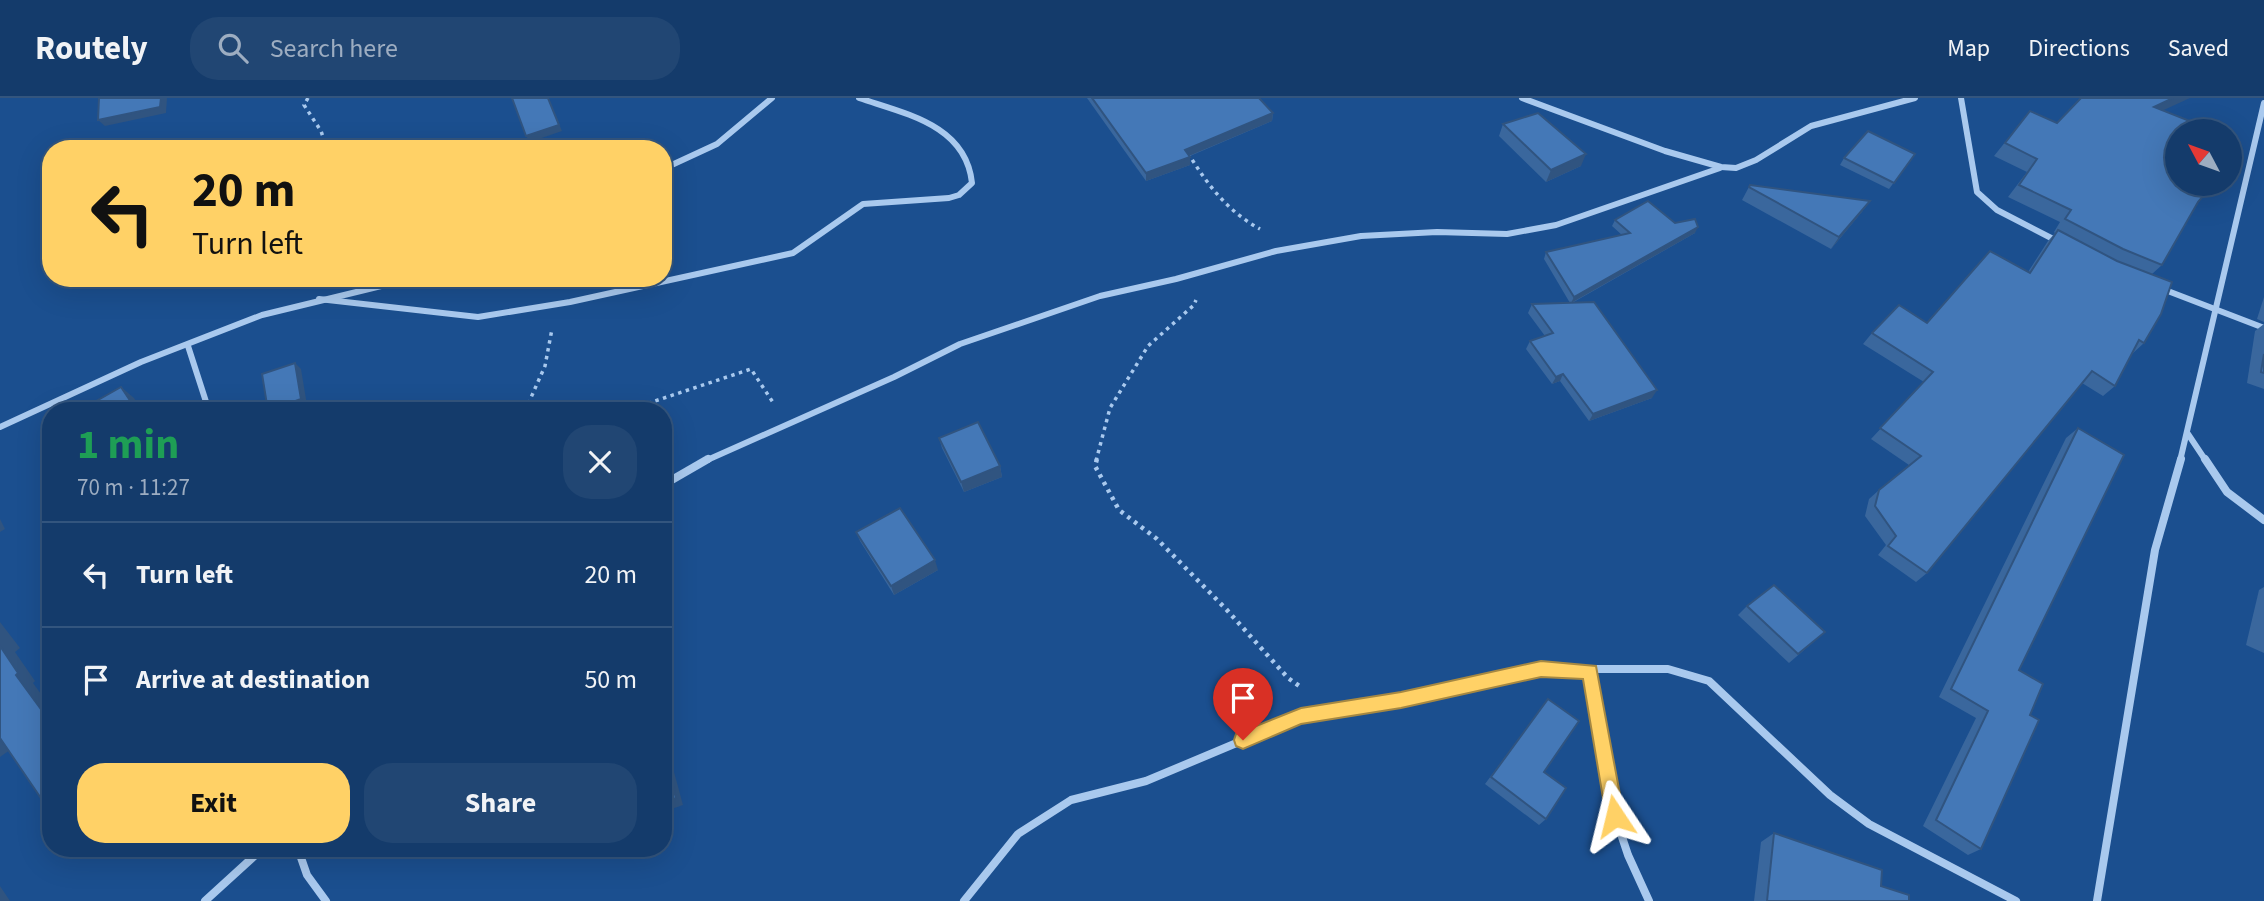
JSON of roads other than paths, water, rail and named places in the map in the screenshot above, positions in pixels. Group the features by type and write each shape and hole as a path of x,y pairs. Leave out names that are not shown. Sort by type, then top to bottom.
{"street":[{"path":"672,165 717,144 772,98"},
{"path":"672,280 793,253 863,204 949,198 972,183 973,167 968,156 949,135 931,125 859,98"},
{"path":"1522,98 1720,168 1733,169 1757,161 1797,132 1811,126 1915,98"},
{"path":"1961,98 1977,192 1997,210 2059,242"},
{"path":"2097,901 2155,550 2188,434 2214,311 2248,182 2264,103"},
{"path":"672,480 708,459 894,377 960,344 1029,318 1100,296 1302,246 1362,236 1437,232 1507,234 1556,225 1720,168"},
{"path":"2155,286 2214,311 2264,328"},
{"path":"54,402 141,362 188,346 262,315 373,287"},
{"path":"319,299 478,317 570,302 638,287"},
{"path":"188,346 206,402"},
{"path":"0,427 42,408"},
{"path":"2188,434 2227,492 2264,520"},
{"path":"964,901 1018,834 1072,800 1146,781 1200,761 1288,721 1401,700 1541,669 1668,669 1709,681 1830,795 1869,824 2016,901"},
{"path":"1590,671 1615,816 1628,855 1649,901"},
{"path":"205,901 253,857"},
{"path":"301,857 307,875 326,901"}]}
